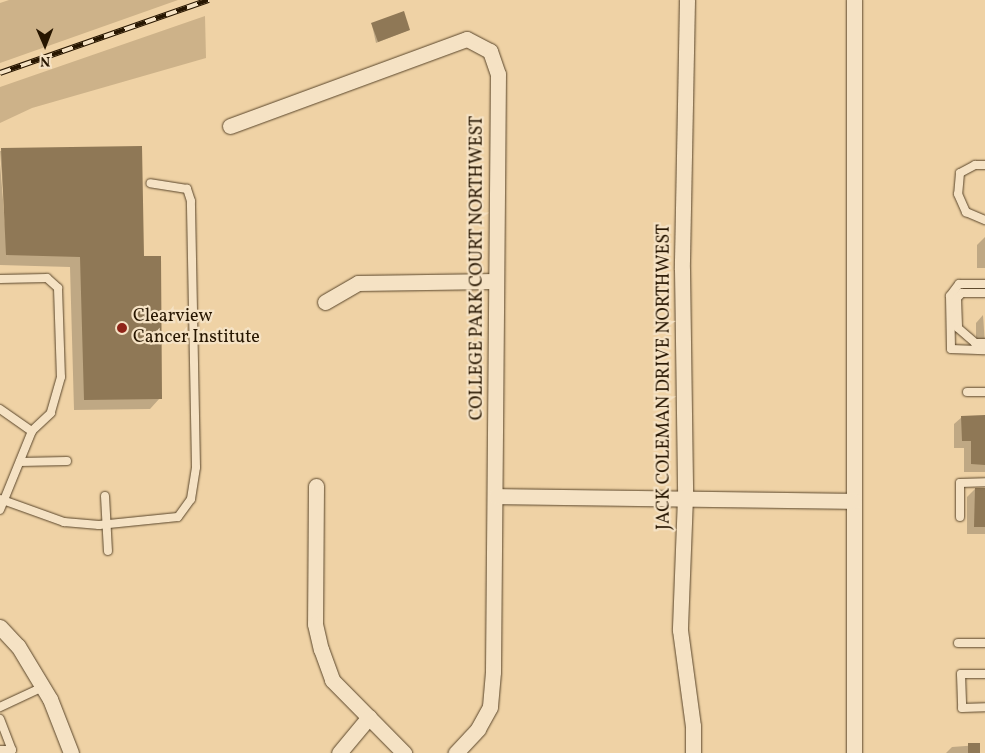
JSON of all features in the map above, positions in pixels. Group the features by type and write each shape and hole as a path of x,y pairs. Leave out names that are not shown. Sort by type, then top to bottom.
{"street":[{"name":"JACK COLEMAN DRIVE NORTHWEST","path":"687,0 682,269 685,497 680,630 693,726 693,753"},
{"path":"854,0 854,753"},
{"name":"COLLEGE PARK COURT NORTHWEST","path":"230,126 467,39 490,51 498,74 496,496 490,706 478,729 456,753"},
{"path":"325,302 358,282 496,281"},
{"path":"316,486 315,624 332,680 404,753"},
{"path":"496,496 685,497 854,501"},
{"path":"0,627 18,646 43,687 71,753"},
{"path":"339,753 369,717"}],"lane":[{"path":"985,165 975,166 960,173 958,194 966,212 985,220"},
{"path":"3,500 64,522 107,525 178,517 191,499 196,467 191,201 188,189 150,183"},
{"path":"0,279 47,278 58,288 61,377 51,412 32,431 0,510"},
{"path":"985,284 960,284 950,296 951,349 985,350"},
{"path":"985,293 962,293 957,298 958,328 975,343 985,343"},
{"path":"967,392 985,392"},
{"path":"0,409 32,431"},
{"path":"20,462 68,461"},
{"path":"960,517 960,483 985,482"},
{"path":"105,496 108,551"},
{"path":"958,643 985,643"},
{"path":"985,674 961,674 962,708 985,708"},
{"path":"0,707 43,687"},
{"path":"0,719 12,750 0,750"}],"shaded area":[{"path":"9,0 178,0 0,63 0,3"},
{"path":"205,16 206,58 32,108 0,123 0,87"}],"building":[{"path":"404,11 410,30 378,42 371,23"},
{"name":"Clearview Cancer Institute","path":"142,146 144,256 161,256 162,399 84,400 80,257 6,255 1,148"},
{"path":"985,415 985,465 971,464 971,441 962,441 961,416"},
{"path":"975,488 985,488 985,527 974,527"},
{"path":"968,743 980,743 980,753 968,753"}],"railway":[{"path":"0,73 209,0"}],"place":[{"name":"Clearview Cancer Institute","path":"122,328"}]}
